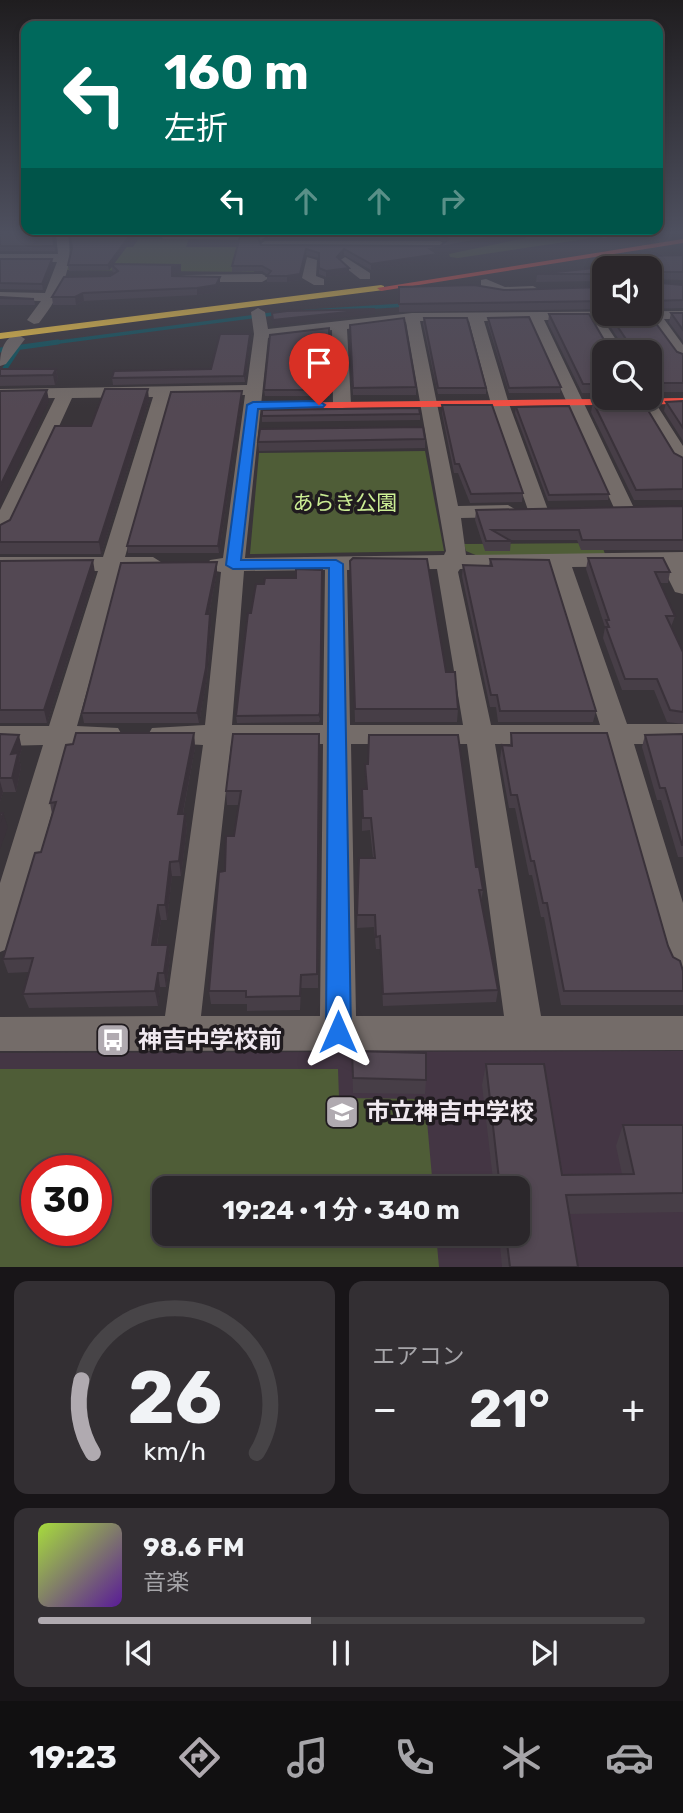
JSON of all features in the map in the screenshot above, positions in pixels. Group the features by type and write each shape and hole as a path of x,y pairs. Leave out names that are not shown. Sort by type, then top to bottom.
{"main road":[{"path":"0,320 35,318 222,290"},
{"path":"0,328 285,290"},
{"path":"7,346 371,290"},
{"path":"7,346 259,320 437,290"},
{"path":"253,398 342,404 592,402"},
{"path":"662,400 683,401"}],"street":[{"path":"35,318 54,290"},
{"path":"501,290 524,290"},
{"path":"0,296 49,297"},
{"path":"181,1032 218,734 233,565 257,430 253,398 259,320 339,325 412,317 592,315"},
{"path":"662,315 683,315"},
{"path":"475,316 500,404 538,510"},
{"path":"535,316 624,508"},
{"path":"412,317 457,551 447,572 479,734 525,1032"},
{"path":"339,325 342,404"},
{"path":"661,326 683,356"},
{"path":"0,394 163,392 253,398"},
{"path":"0,937 163,392"},
{"path":"0,531 66,393"},
{"path":"652,410 683,461"},
{"path":"409,429 435,429"},
{"path":"600,509 650,509"},
{"path":"449,512 563,510"},
{"path":"0,564 233,565 676,559 683,587"},
{"path":"559,562 617,734 683,958"},
{"path":"336,564 338,1032"},
{"path":"0,736 683,734"},
{"path":"0,1034 683,1033"}],"shaded area":[{"name":"市立神吉中学校","path":"683,1051 683,1267 0,1267 0,1053"}],"green space":[{"name":"あらき公園","path":"425,451 444,551 250,554 259,453"},
{"path":"601,543 605,554 478,556 466,551 464,544"},
{"path":"0,1069 338,1069 339,1098 425,1099 432,1176 152,1176 152,1246 437,1246 439,1267 0,1267"}],"building":[{"path":"56,290 149,290 83,293 75,297 52,297"},
{"path":"399,290 592,290 592,301 399,304"},
{"path":"662,290 683,290 683,300 662,301"},
{"path":"375,309 273,320 272,313 287,311"},
{"path":"671,313 683,313 683,330"},
{"path":"549,314 589,314 592,326 596,326 604,340 592,340 592,384 583,384"},
{"path":"529,317 561,387 509,388 488,318"},
{"path":"404,318 416,387 353,388 350,325"},
{"path":"424,318 467,318 486,388 438,388"},
{"path":"617,326 658,326 677,352 683,354 683,383 662,383 662,340 627,340"},
{"path":"329,328 330,390 264,390 270,335"},
{"path":"220,334 250,334 244,376 112,378 114,371 211,369"},
{"path":"0,369 56,369 53,375 0,376"},
{"path":"105,389 148,389 99,542 0,542 0,525 10,520 55,426 91,426"},
{"path":"47,390 0,486 0,391"},
{"path":"242,391 218,546 127,546 171,392"},
{"path":"683,401 683,428 666,402"},
{"path":"442,405 492,405 523,493 471,494 459,464 455,464"},
{"path":"569,406 609,494 549,495 516,407"},
{"path":"419,408 420,414 262,416 262,410"},
{"path":"597,410 648,410 674,453 683,458 683,489 636,490"},
{"path":"423,427 425,439 258,442 260,429"},
{"path":"683,506 683,540 582,540 579,530 492,530 511,541 486,541 476,510"},
{"path":"353,558 427,559 446,672 455,672 458,709 355,709 350,561"},
{"path":"588,558 663,558 670,572 655,572 675,616 666,616 683,652 683,712 670,710 657,679 625,679 606,627 609,627 606,620 609,620"},
{"path":"490,559 549,560 596,711 500,711 497,695 491,695 463,565 492,566"},
{"path":"93,560 44,710 0,710 0,561"},
{"path":"217,562 206,614 210,614 206,668 197,713 82,713 121,563"},
{"path":"296,569 322,570 319,715 236,716 248,613 251,613 256,584 264,584 265,578 296,578"},
{"path":"76,733 194,733 178,814 185,814 179,861 170,862 165,905 158,905 152,945 168,945 164,973 158,973 155,991 23,994 33,958 3,959 35,853 41,852 56,802 50,803 66,745 73,744"},
{"path":"511,733 607,733 668,946 673,957 680,961 683,971 683,991 564,991 547,903 543,903 534,861 531,861 517,795 511,795 502,745 512,746"},
{"path":"0,734 19,735 11,754 18,753 12,778 0,778"},
{"path":"233,734 319,734 317,974 301,975 300,996 246,997 246,991 209,991 219,872 225,871 226,836 234,836 241,791 226,791"},
{"path":"683,734 682,845 665,788 660,788 645,735"},
{"path":"369,735 458,735 476,867 479,867 483,890 479,890 498,990 383,994 380,936 376,937 375,915 357,915 359,858 375,858 371,818 363,818 362,789 367,789 365,764 368,764"},
{"path":"352,1051 426,1053 426,1080 353,1078"},
{"path":"486,1064 544,1064 562,1175 634,1174 623,1125 683,1125 683,1193 566,1195 578,1267 510,1267 507,1246 530,1246 530,1176 499,1176"}],"waterway":[{"path":"296,312 406,305"},
{"path":"44,344 280,313"},
{"path":"19,347 58,342"},
{"path":"0,350 19,347"},
{"path":"0,376 19,347"}],"traffic: slow":[{"path":"0,336 364,290"}],"traffic: jam":[{"path":"253,406 683,401"}],"place":[{"name":"神吉中学校前","path":"113,1040"},
{"name":"市立神吉中学校","path":"342,1112"}],"route":[{"path":"319,405 253,405 233,565 336,564 338,1032"}]}
